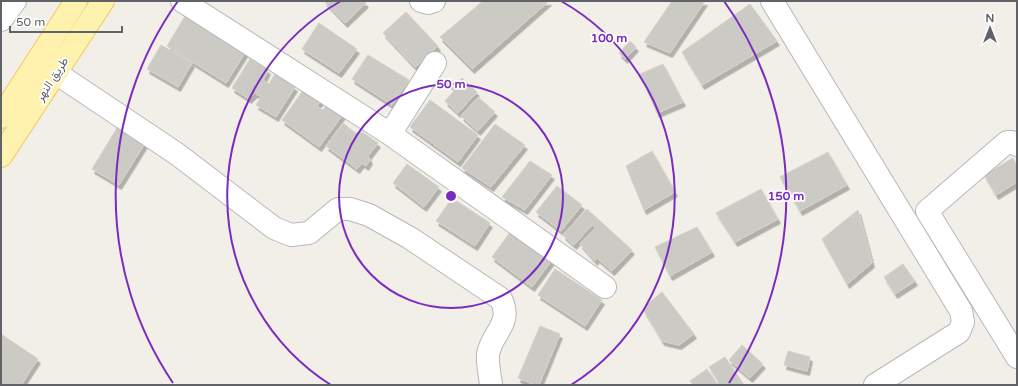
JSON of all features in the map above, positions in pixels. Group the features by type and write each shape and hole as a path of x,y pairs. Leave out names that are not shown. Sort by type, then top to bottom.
{"main road":[{"name":"طريق النهر","path":"1,117 76,1"},
{"name":"طريق النهر","path":"1,156 103,1"}],"street":[{"path":"1,20 15,1"},
{"path":"182,1 390,134 605,286"},
{"path":"421,1 428,4 434,1"},
{"path":"772,1 961,311 963,322 959,332 875,385"},
{"path":"390,134 435,63"},
{"path":"56,73 177,154 274,228 291,235 309,233 338,209 350,209 369,215 410,238 501,299 506,309 506,318 488,354 491,385"},
{"path":"1017,145 1012,142 1007,142 927,211 1017,357"}],"building":[{"path":"324,1 364,1 366,3 345,23"},
{"path":"483,1 549,1 472,69 440,37"},
{"path":"672,1 705,1 670,53 644,42"},
{"path":"750,4 777,41 702,85 682,52"},
{"path":"188,11 248,48 226,83 167,46"},
{"path":"406,12 438,46 415,67 383,33"},
{"path":"319,23 357,49 339,73 302,49"},
{"path":"630,41 636,47 625,59 619,53"},
{"path":"161,45 192,63 178,87 147,69"},
{"path":"368,55 409,80 392,105 352,79"},
{"path":"250,59 268,70 263,80 269,84 275,74 295,87 276,117 256,105 261,97 255,93 249,99 232,88"},
{"path":"663,64 683,102 657,113 640,74"},
{"path":"462,78 477,92 458,113 445,101 454,91 451,89"},
{"path":"307,85 323,97 317,106 323,110 329,102 344,113 319,147 282,120"},
{"path":"478,97 495,112 478,131 461,116"},
{"path":"430,100 478,135 458,162 410,127"},
{"path":"120,123 147,140 119,185 92,169"},
{"path":"343,123 358,135 362,132 378,143 368,156 370,160 366,166 362,163 357,169 326,146"},
{"path":"495,124 525,145 491,187 462,168"},
{"path":"652,151 675,192 644,210 626,166"},
{"path":"828,152 847,185 800,211 780,177"},
{"path":"1013,158 1017,166 1017,182 996,195 984,175"},
{"path":"530,161 552,175 525,210 502,197"},
{"path":"407,164 439,187 424,207 393,183"},
{"path":"557,186 582,205 561,231 536,212"},
{"path":"761,189 778,219 735,242 716,213"},
{"path":"452,198 490,223 475,246 436,221"},
{"path":"587,209 632,250 612,271 597,258 595,261 580,244 595,228 592,225 574,245 563,235"},
{"path":"858,210 872,263 847,284 822,239"},
{"path":"697,227 712,252 670,276 655,247"},
{"path":"511,231 552,260 532,287 492,257"},
{"path":"903,264 915,281 895,294 884,277"},
{"path":"555,269 602,300 585,326 538,295"},
{"path":"662,292 694,334 679,345 662,341 644,311 650,302"},
{"path":"540,326 560,334 539,385 535,385 518,378"},
{"path":"1,334 38,359 21,385 1,385"},
{"path":"742,345 763,364 750,378 729,360"},
{"path":"788,351 810,357 807,371 784,365"},
{"path":"725,357 744,385 693,385 690,381 707,369 717,384 719,382 709,367"}]}
